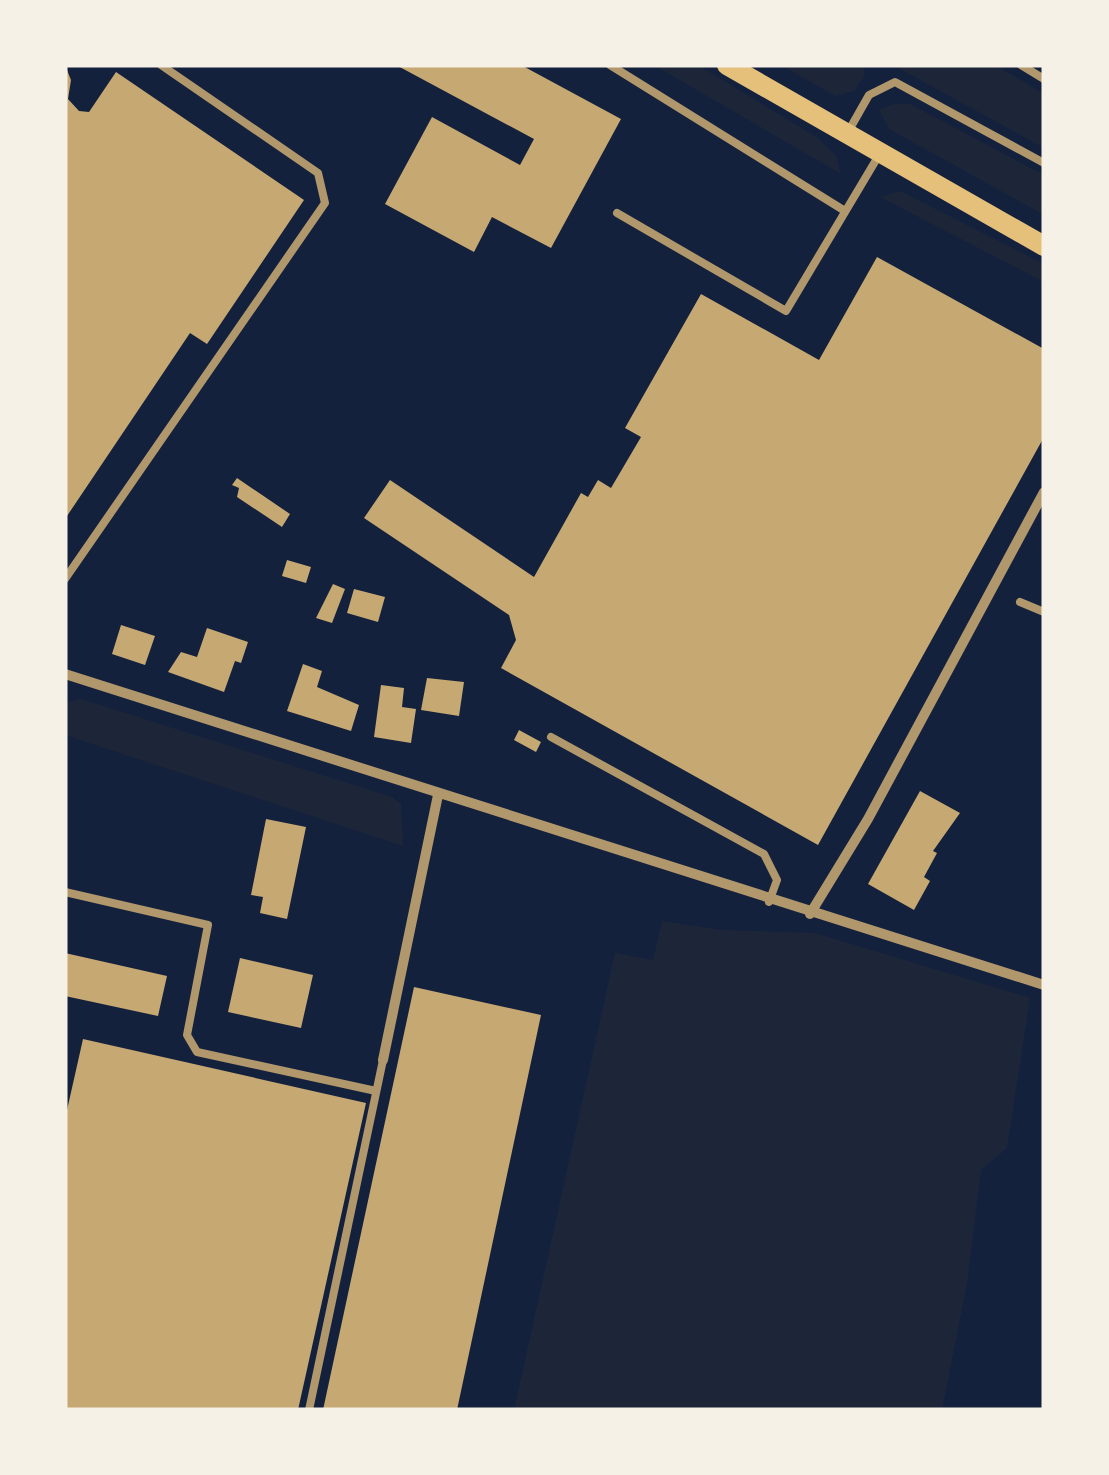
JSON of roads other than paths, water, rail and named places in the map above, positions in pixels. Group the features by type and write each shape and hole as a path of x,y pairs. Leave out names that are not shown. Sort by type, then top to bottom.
{"main road":[{"path":"727,65 1044,246"}],"street":[{"path":"810,914 868,819 1044,492"},
{"path":"65,674 769,902 1044,985"},
{"path":"382,1060 438,796"}],"lane":[{"path":"65,579 325,202 318,172 161,65"},
{"path":"610,65 846,211"},
{"path":"1021,65 1044,79"},
{"path":"846,136 869,95 896,82 1044,163"},
{"path":"618,213 786,311 879,155"},
{"path":"1020,602 1044,612"},
{"path":"551,737 764,854 777,880 769,902"},
{"path":"65,892 208,924 187,1035 197,1052 376,1091"},
{"path":"309,1410 382,1060"}]}
